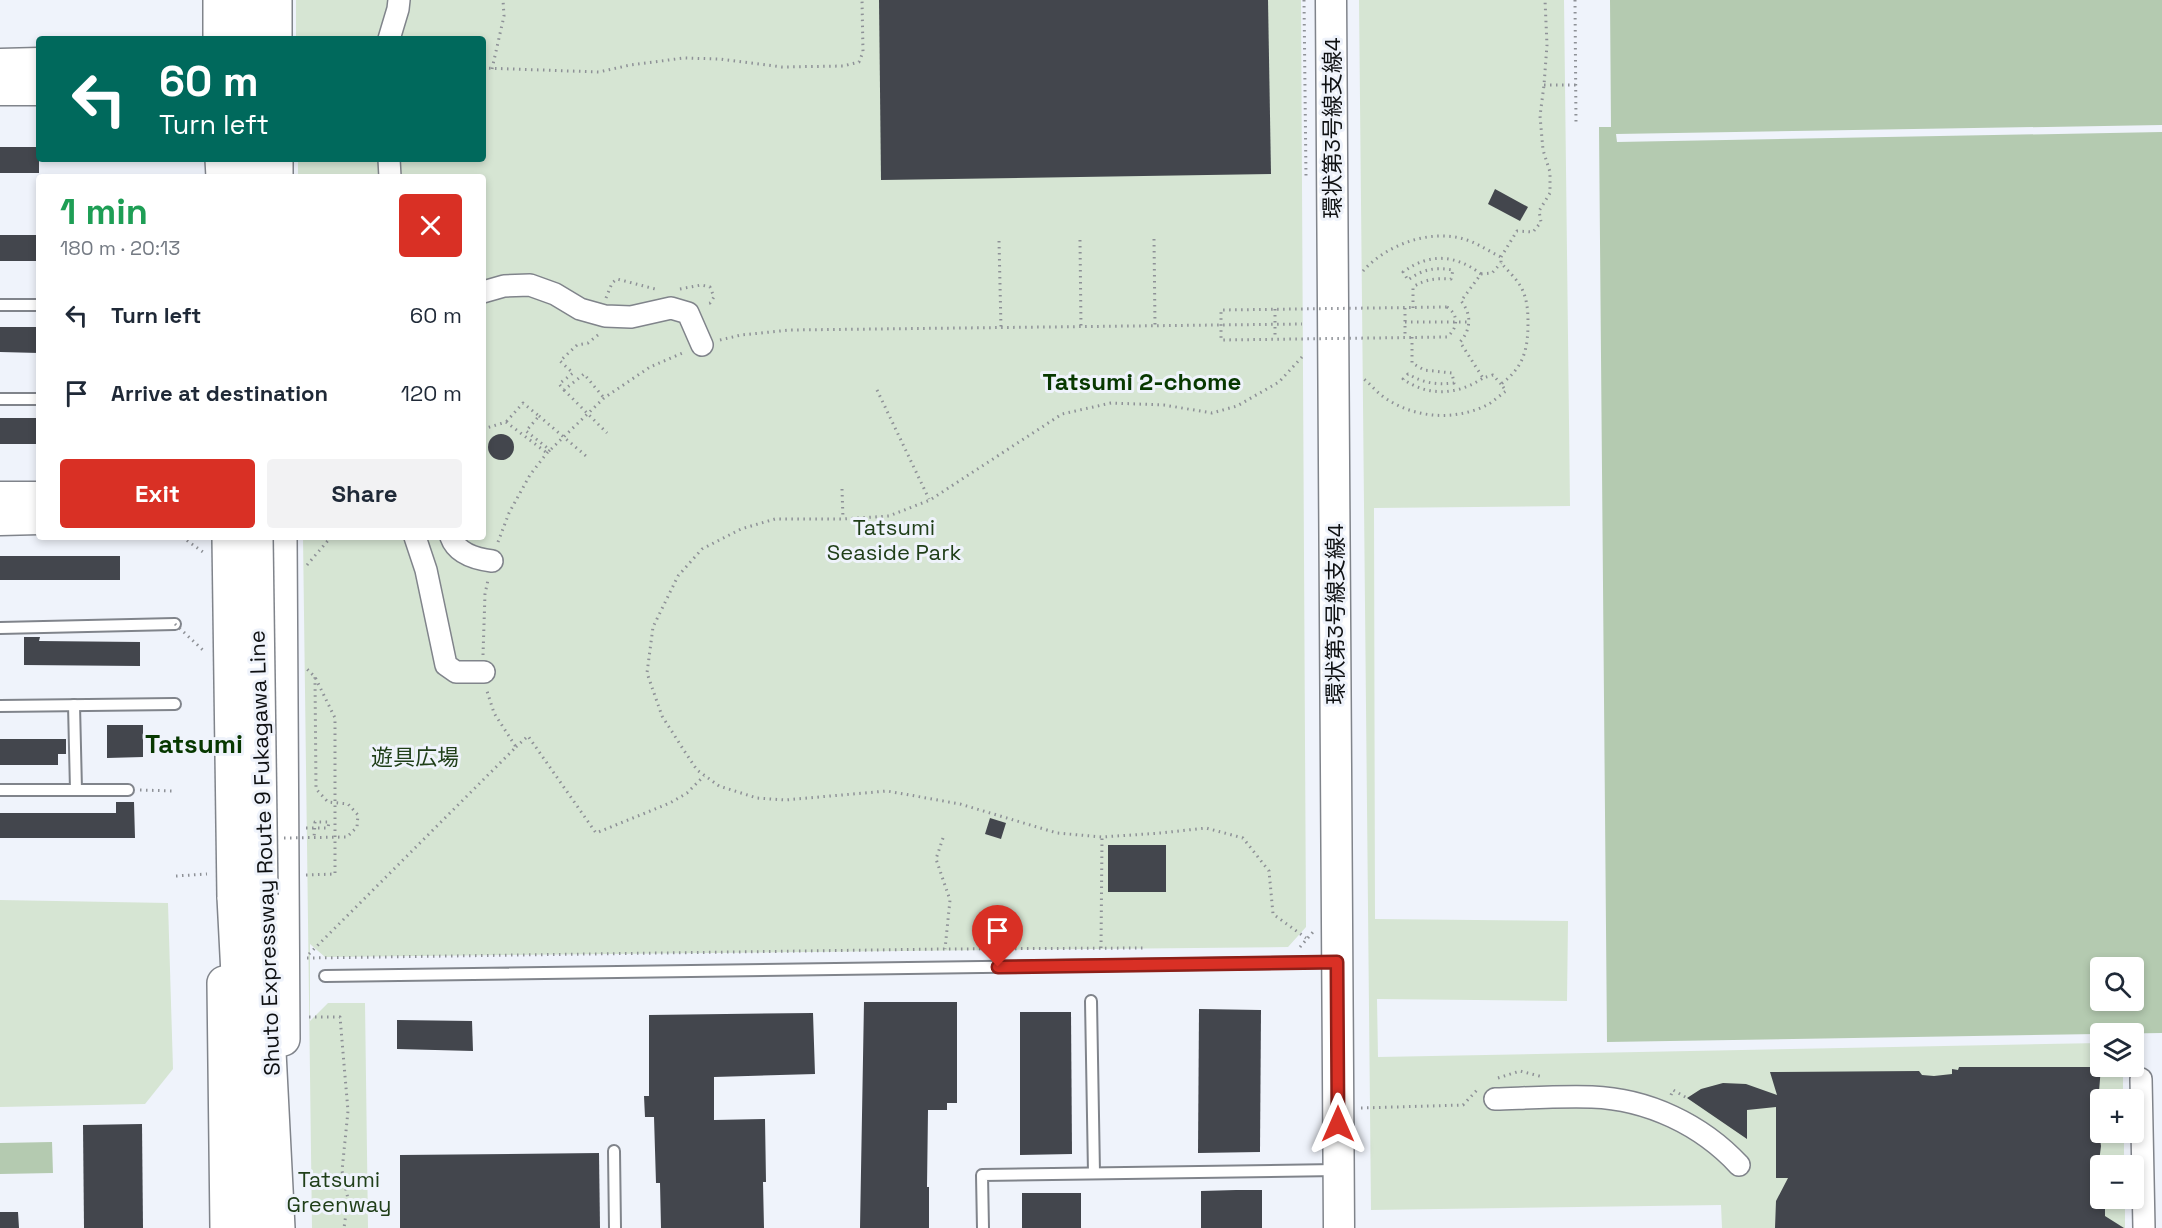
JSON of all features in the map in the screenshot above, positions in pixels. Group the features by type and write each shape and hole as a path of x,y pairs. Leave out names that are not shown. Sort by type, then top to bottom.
{"main road":[{"path":"210,0 211,36"},
{"path":"220,0 220,36"},
{"path":"241,0 242,36"},
{"path":"248,0 248,36"},
{"path":"275,0 275,36"},
{"path":"220,540 227,1228"},
{"name":"Shuto Expressway Route 9 Fukagawa Line","path":"220,540 225,886"},
{"path":"249,540 262,1228"},
{"name":"Shuto Expressway Route 9 Fukagawa Line","path":"256,540 261,895 276,1228"},
{"path":"280,540 284,1228"},
{"path":"225,886 239,1228"},
{"path":"225,886 251,1228"}],"street":[{"name":"環状第3号線支線4","path":"1331,0 1339,1228"},
{"path":"390,36 401,3"},
{"path":"0,64 36,63"},
{"path":"0,90 36,90"},
{"path":"486,291 504,286 530,285 555,294 580,309 605,316 631,317 671,308 688,314 702,345"},
{"path":"0,497 36,497"},
{"path":"0,519 36,519"},
{"path":"416,540 426,570 446,665 456,672 484,672"},
{"path":"453,540 457,546 475,559 492,561"},
{"path":"2141,1079 2144,1228"},
{"path":"1495,1099 1593,1097 1639,1104 1704,1134 1725,1150 1739,1165"}],"lane":[{"path":"0,305 36,305"},
{"path":"0,399 36,399"},
{"path":"0,628 175,624"},
{"path":"0,706 175,704"},
{"path":"74,705 76,790"},
{"path":"0,790 128,790"},
{"path":"326,976 1337,962"},
{"path":"1091,1001 1094,1173"},
{"path":"614,1151 615,1228"},
{"path":"983,1228 982,1175 1338,1170"}],"path":[{"path":"492,69 504,16 503,0"},
{"path":"486,68 599,72 630,65 684,58 720,59 783,68 843,66 859,62 862,52 862,0"},
{"path":"1304,0 1306,184"},
{"path":"1501,384 1512,376 1522,361 1528,344 1527,308 1522,289 1501,263 1501,257 1516,231 1533,232 1541,222 1539,211 1550,193 1550,172 1543,150 1540,116 1547,45 1545,0"},
{"path":"1575,0 1576,124"},
{"path":"1544,85 1576,85"},
{"path":"1363,271 1375,259 1401,244 1433,236 1466,239 1501,257"},
{"path":"1154,239 1155,325"},
{"path":"1080,240 1082,327"},
{"path":"999,241 1001,328"},
{"path":"1413,308 1413,287 1424,280 1451,279 1453,270 1435,267 1417,273 1408,280 1402,272 1414,264 1433,259 1456,260 1469,265 1481,274 1492,273 1501,263"},
{"path":"1481,274 1461,301 1469,314 1469,322 1468,331 1460,342 1483,378"},
{"path":"1447,307 1453,312 1456,325 1453,332 1447,337 1221,340 1221,310 1413,308 1447,307"},
{"path":"1405,308 1405,338"},
{"path":"1275,309 1275,339"},
{"path":"1405,322 1469,322"},
{"path":"516,747 494,713 488,698 484,672 485,594 492,561 510,513 530,475 587,413 604,398 650,367 702,345 741,335 790,330 1302,324"},
{"path":"1364,379 1382,395 1404,408 1428,415 1454,416 1487,405 1506,391 1493,375 1460,390 1442,392 1412,386 1403,379 1408,374 1425,382 1454,383 1452,374 1424,370 1412,363 1412,337"},
{"path":"1302,357 1279,382 1237,406 1212,413 1164,405 1111,403 1062,414 930,500 889,516 774,519 741,529 702,549 678,576 653,627 647,673 662,716 697,770 719,786 757,798 785,800 887,792 960,804 1057,833 1102,837 1206,828 1243,838 1269,871 1274,914 1306,938"},
{"path":"564,390 607,434"},
{"path":"877,390 930,500"},
{"path":"486,428 506,422 523,403 586,456"},
{"path":"539,416 526,431 549,452"},
{"path":"506,422 549,452"},
{"path":"842,489 843,519"},
{"path":"301,572 328,540"},
{"path":"303,665 315,677 335,718 335,874 304,875"},
{"path":"705,775 687,793 670,803 596,832 528,736 306,958 1148,948"},
{"path":"128,790 174,791"},
{"path":"304,828 312,828 320,828 328,828 329,822 315,822 315,830 314,838"},
{"path":"1101,948 1102,837"},
{"path":"943,838 936,859 950,900 945,949"},
{"path":"176,876 225,886"},
{"path":"1299,948 1313,931 1317,931"},
{"path":"306,1018 340,1017 348,1111 342,1171 348,1199 344,1228"}],"green space":[{"name":"Tatsumi Seaside Park","path":"296,0 1301,0 1306,927 1288,947 325,957 310,944 310,1021 328,1003 365,1003 368,1228 312,1228 303,540 486,540 486,174 298,174 298,162 486,162 486,36 296,36"},
{"path":"1359,0 1564,0 1570,506 1374,508 1375,919 1568,921 1567,1001 1377,999 1378,1057 2090,1043 2090,1077 2123,1077 2123,1089 2090,1089 2090,1143 2124,1143 2124,1155 2090,1155 2090,1209 2125,1209 2125,1228 1722,1228 1721,1205 1371,1210"},
{"path":"0,900 168,903 173,1069 145,1104 0,1107"}],"shaded area":[{"path":"1610,0 2162,0 2162,1033 2144,1033 2144,1023 2090,1023 2090,1034 1607,1042 1599,127 1611,127"},
{"path":"52,1142 53,1173 0,1174 0,1143"}],"pier":[{"path":"2162,125 2162,132 1617,142 1616,134"}],"building":[{"path":"879,0 1268,0 1271,174 881,180"},
{"path":"0,147 36,147 39,173 0,173"},
{"path":"1495,189 1528,207 1520,221 1488,204"},
{"path":"0,235 36,235 36,261 0,261"},
{"path":"0,327 36,327 36,353 0,352"},
{"path":"0,418 36,418 36,444 0,444"},
{"path":"501,434 510,438 514,447 510,456 501,460 492,456 488,447 492,438"},
{"path":"0,556 120,556 120,580 0,580"},
{"path":"24,637 40,637 39,641 140,642 140,666 24,665"},
{"path":"107,725 143,725 143,757 107,758"},
{"path":"0,739 66,739 66,754 58,754 58,765 0,765"},
{"path":"116,802 134,802 135,838 0,838 0,813 116,813"},
{"path":"990,818 1006,823 1001,839 985,834"},
{"path":"1108,845 1166,845 1166,892 1108,892"},
{"path":"864,1002 957,1002 957,1103 947,1103 947,1110 928,1110 929,1228 860,1228"},
{"path":"1199,1009 1261,1010 1260,1152 1198,1153"},
{"path":"1020,1012 1071,1012 1072,1154 1020,1155"},
{"path":"813,1013 815,1074 714,1077 714,1120 765,1119 764,1228 661,1228 660,1183 656,1183 654,1117 645,1117 644,1096 649,1096 649,1015"},
{"path":"397,1020 472,1021 473,1051 397,1049"},
{"path":"1959,1067 2090,1067 2090,1077 2100,1077 2099,1089 2090,1089 2090,1143 2101,1143 2101,1146 2100,1155 2090,1155 2090,1209 2105,1209 2105,1216 2124,1228 1775,1228 1776,1201 1788,1178 1776,1178 1776,1107 1747,1110 1747,1139 1687,1098 1701,1089 1723,1083 1746,1084 1777,1095 1770,1072 1919,1071 1922,1075 1934,1076 1952,1074 1952,1069 1958,1070"},
{"path":"142,1124 143,1228 84,1228 83,1125"},
{"path":"599,1153 600,1228 400,1228 400,1155"},
{"path":"1262,1190 1262,1228 1201,1228 1201,1191"},
{"path":"1022,1193 1081,1193 1081,1228 1022,1228"},
{"path":"0,1212 18,1212 19,1228 0,1228"}],"district":[{"name":"Tatsumi 2-chome","path":"1142,381"},
{"name":"Tatsumi","path":"194,744"}],"route":[{"path":"998,967 1337,962 1338,1124"}],"park label":[{"name":"遊具広場","path":"415,757"},
{"name":"Tatsumi Greenway","path":"339,1192"}]}
